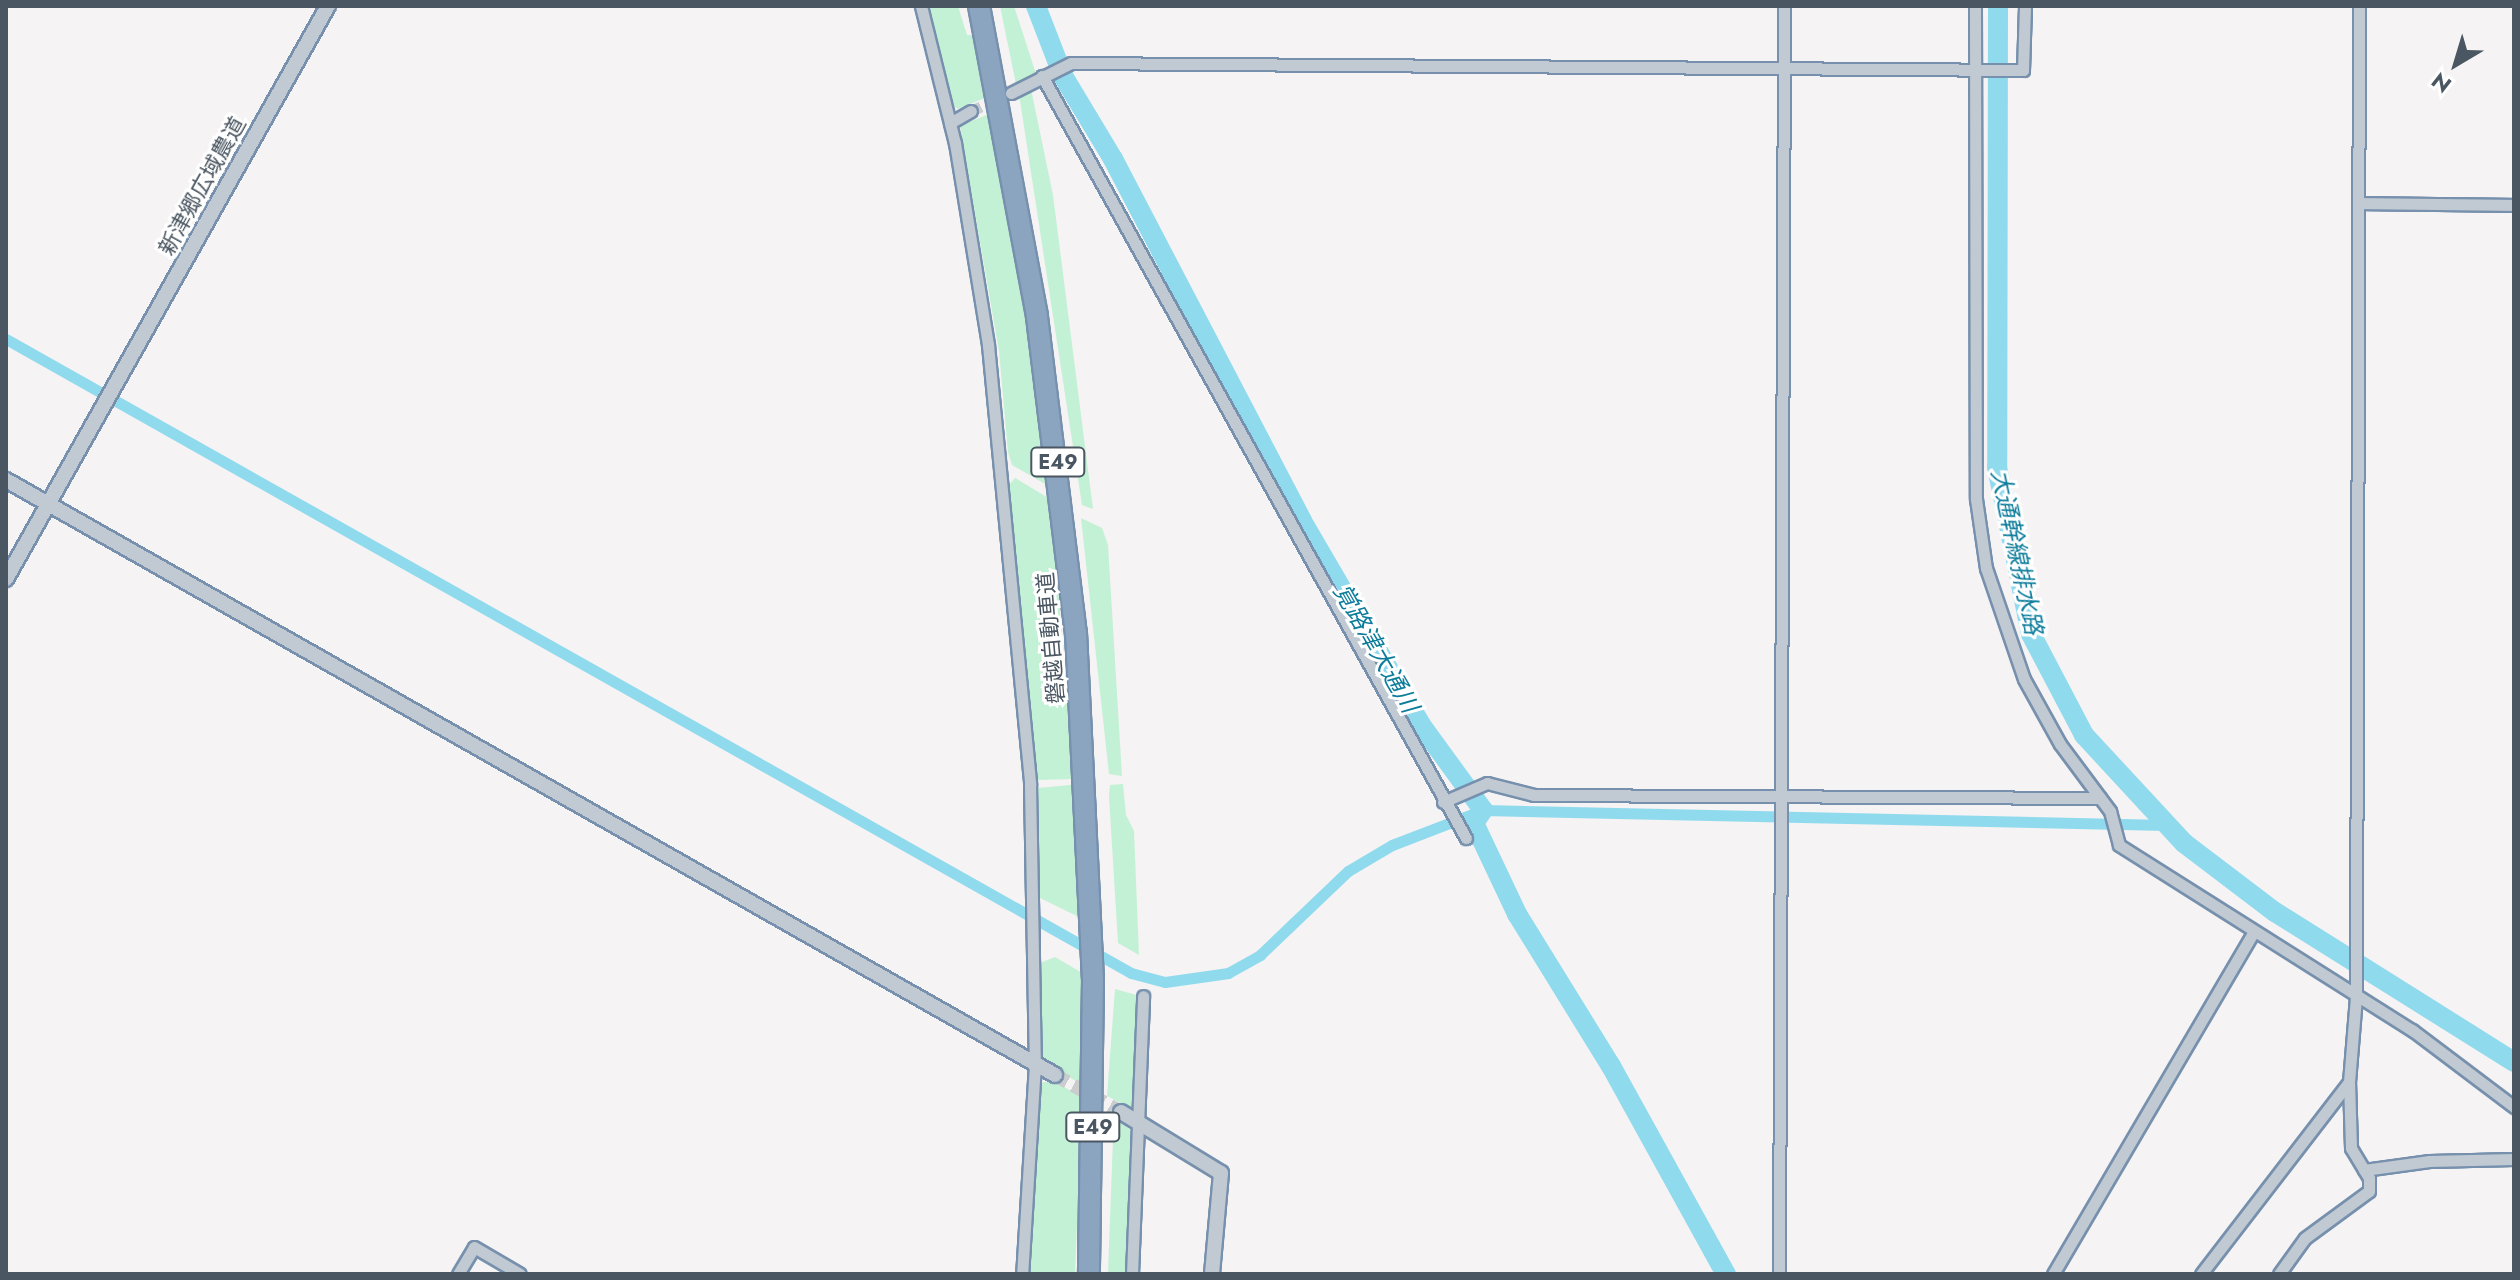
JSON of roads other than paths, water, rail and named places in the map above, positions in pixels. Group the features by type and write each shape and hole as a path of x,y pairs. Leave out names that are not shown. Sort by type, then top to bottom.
{"highway":[{"name":"磐越自動車道","path":"979,6 1023,229 1062,493 1081,693 1093,980 1089,1274"}],"street":[{"name":"新津郷広域農道","path":"49,505 328,6"},
{"path":"921,6 950,123 988,345 1002,466 1030,784 1035,1064 1022,1274"},
{"path":"1779,1274 1784,6"},
{"path":"1975,6 1978,72 1976,499 1986,568 2024,679 2050,728 2110,811 2118,838 2130,853 2356,992 2459,1061 2514,1107"},
{"path":"1011,93 1068,65 1784,65 2014,71 2023,70 2025,6"},
{"path":"2279,1274 2305,1238 2369,1191 2364,1170 2351,1148 2349,1082 2356,992 2359,6"},
{"path":"1045,75 1466,838"},
{"path":"950,123 971,111"},
{"path":"2359,203 2514,205"},
{"path":"6,480 1055,1075"},
{"path":"6,579 49,505"},
{"path":"1448,804 1481,785 1534,795 1780,799 2100,798"},
{"path":"2053,1274 2254,932"},
{"path":"1132,1274 1143,996"},
{"path":"2201,1274 2349,1082"},
{"path":"1121,1112 1221,1173 1212,1274"},
{"path":"2364,1170 2429,1161 2514,1159"},
{"path":"458,1274 474,1247 520,1274"}],"waterway":[{"name":"覚路津大通川","path":"1036,6 1063,76 1113,159 1302,521 1421,725 1483,810 1474,823 1517,914 1611,1066 1726,1274"},
{"name":"大通幹線排水路","path":"1998,6 1997,467 2031,634 2084,735 2184,843 2275,912 2514,1062"},
{"path":"6,339 1131,973 1165,982 1228,973 1260,955 1348,871 1392,845 1483,810 2166,825"}],"tunnel":[{"path":"971,111 1000,98"},
{"path":"1055,1075 1121,1112"}]}
